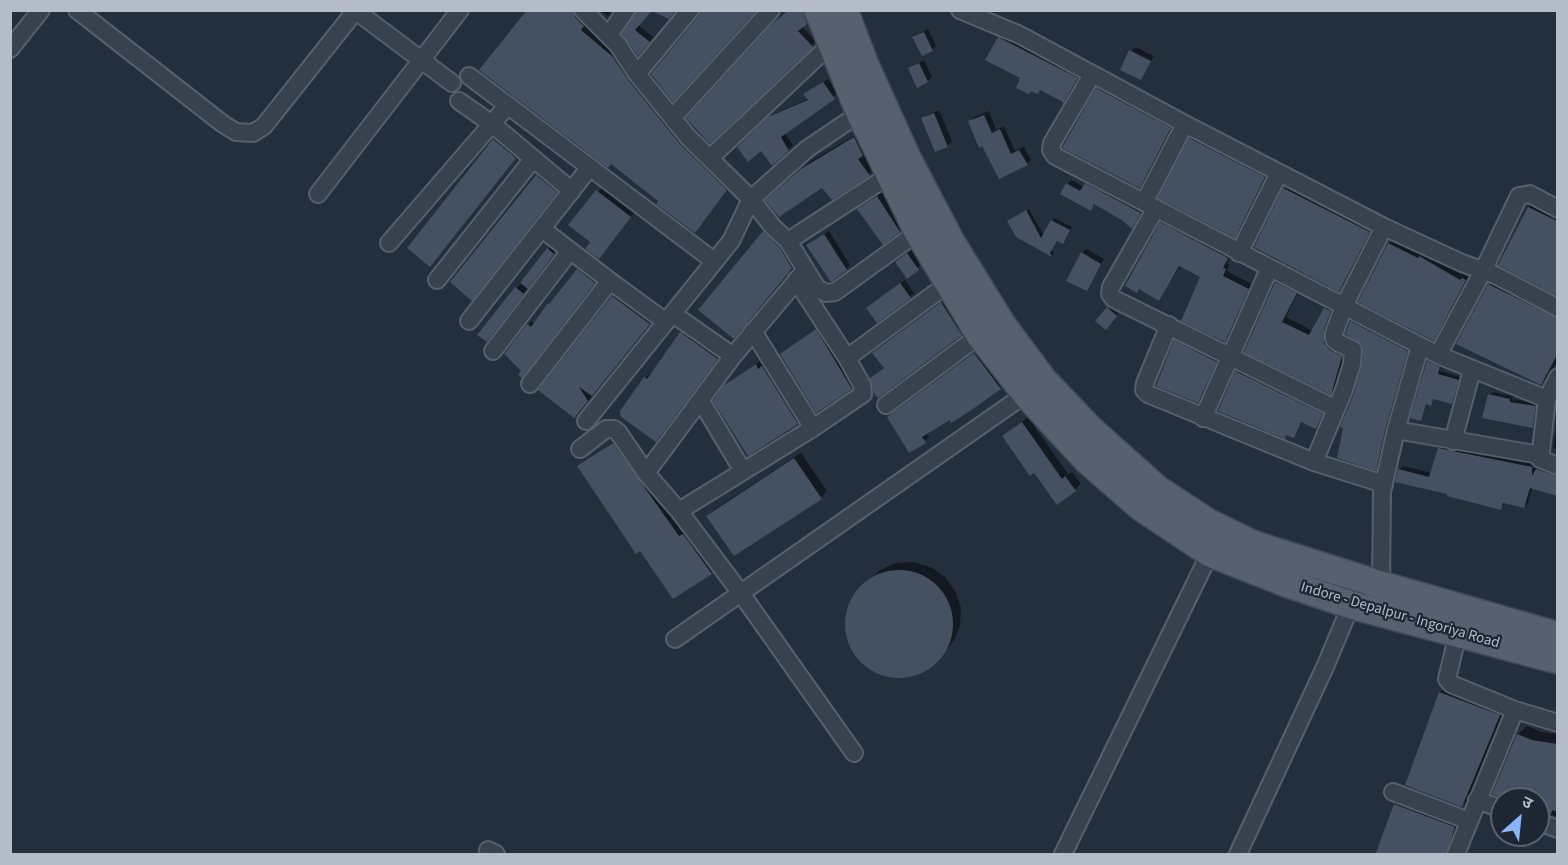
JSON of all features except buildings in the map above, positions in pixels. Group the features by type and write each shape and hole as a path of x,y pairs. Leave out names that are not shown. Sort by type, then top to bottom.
{"main road":[{"name":"Indore - Depalpur - Ingoriya Road","path":"818,10 860,113 918,232 980,335 1035,387 1091,430 1157,489 1209,523 1252,544 1381,585 1557,636"},
{"name":"Indore - Depalpur - Ingoriya Road","path":"844,10 865,65 907,158 951,242 1003,326 1035,387 1088,461 1132,499 1210,554 1351,605 1557,660"}],"street":[{"path":"10,49 41,10"},
{"path":"77,10 236,132 253,133 264,126 356,11 452,83"},
{"path":"318,194 460,10"},
{"path":"583,10 609,35 637,74 688,136 711,157 788,241 802,275 862,385 863,394 679,512"},
{"path":"609,35 626,10"},
{"path":"637,74 690,10"},
{"path":"673,117 771,10"},
{"path":"960,10 1020,35 1384,228 1495,275 1557,308"},
{"path":"711,157 831,44"},
{"path":"1092,75 1052,143 1051,150 1055,156 1438,356 1547,399"},
{"path":"469,76 714,261"},
{"path":"459,100 492,124 572,191"},
{"path":"389,243 508,105"},
{"path":"586,421 731,241 751,199 807,149 860,113"},
{"path":"1185,124 1111,287 1110,294 1114,299 1336,409"},
{"path":"437,280 533,159"},
{"path":"470,321 590,166"},
{"path":"1239,252 1279,173"},
{"path":"788,241 890,176"},
{"path":"1438,356 1519,196 1530,194 1557,209"},
{"path":"1314,462 1352,364 1353,350 1335,339 1334,333 1344,306 1384,228"},
{"path":"542,229 610,281 733,356"},
{"path":"802,275 826,293 835,292 918,232"},
{"path":"494,351 570,251"},
{"path":"1203,418 1269,269"},
{"path":"646,473 733,356 802,275"},
{"path":"531,384 610,281"},
{"path":"847,358 949,283"},
{"path":"1169,325 1144,390 1203,418 1314,462 1384,484"},
{"path":"753,332 813,428"},
{"path":"886,405 980,335"},
{"path":"1381,585 1382,492 1396,430 1420,345"},
{"path":"1454,441 1472,370"},
{"path":"1557,377 1547,399 1540,455 1540,459 1557,466"},
{"path":"675,639 1035,387"},
{"path":"701,401 743,471"},
{"path":"580,449 606,429 614,429 740,592 854,753"},
{"path":"1396,430 1540,455"},
{"path":"1064,855 1210,554"},
{"path":"1238,855 1325,667 1351,605"},
{"path":"1458,633 1447,679 1451,684 1515,710 1557,723"},
{"path":"1456,855 1515,710"},
{"path":"1393,792 1469,821"},
{"path":"1478,800 1490,804"}]}
